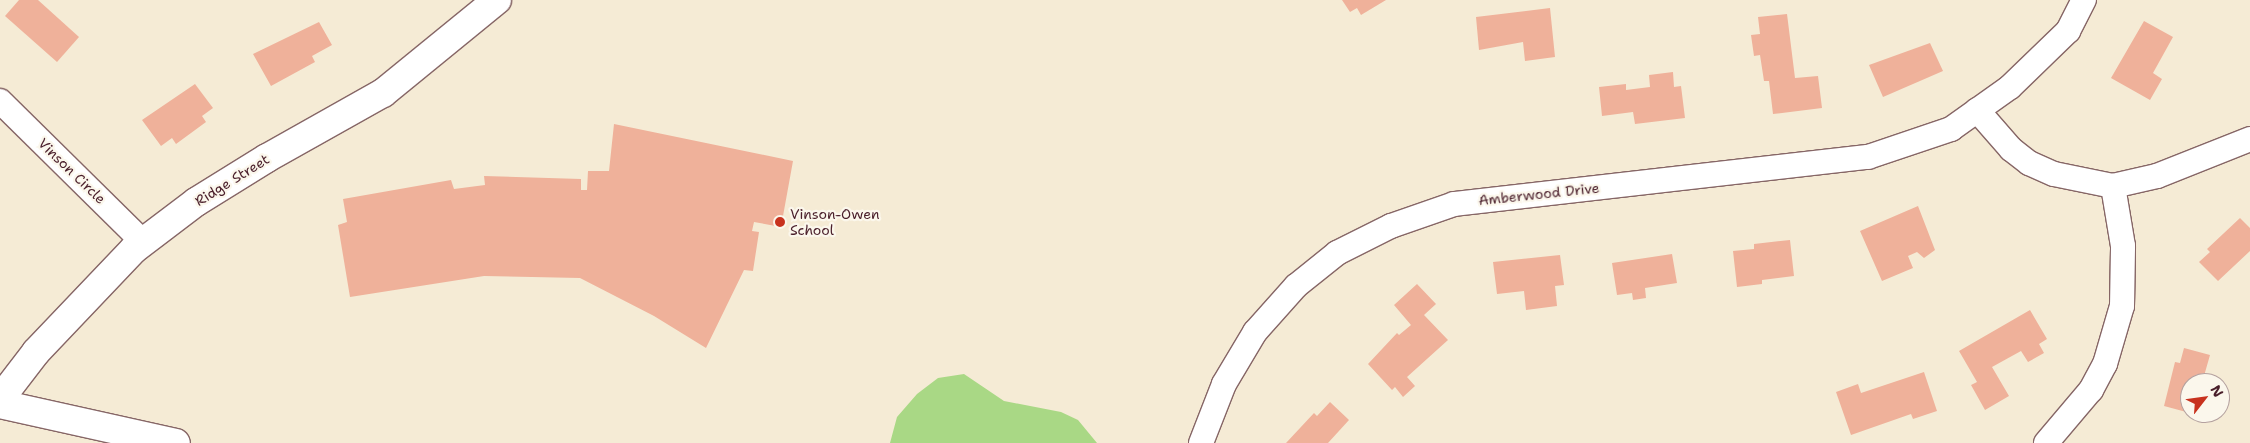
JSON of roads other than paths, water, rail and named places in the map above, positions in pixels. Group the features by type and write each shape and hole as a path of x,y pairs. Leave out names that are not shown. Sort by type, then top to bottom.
{"street":[{"name":"Ridge Street","path":"0,399 36,352 143,242 196,202 267,158 383,93 497,0"},
{"name":"Amberwood Drive","path":"1201,443 1224,384 1255,332 1296,286 1337,254 1391,226 1454,204 1868,157 1951,129 2010,87 2068,31 2084,0"},
{"name":"Vinson Circle","path":"0,101 143,242"},
{"path":"1977,110 2011,149 2029,163 2054,174 2113,186 2157,176 2250,139"},
{"path":"2046,443 2091,390 2105,364 2122,306 2123,246 2113,186"},
{"path":"0,404 176,443"}],"place":[{"name":"Vinson-Owen School","path":"780,222"}]}
